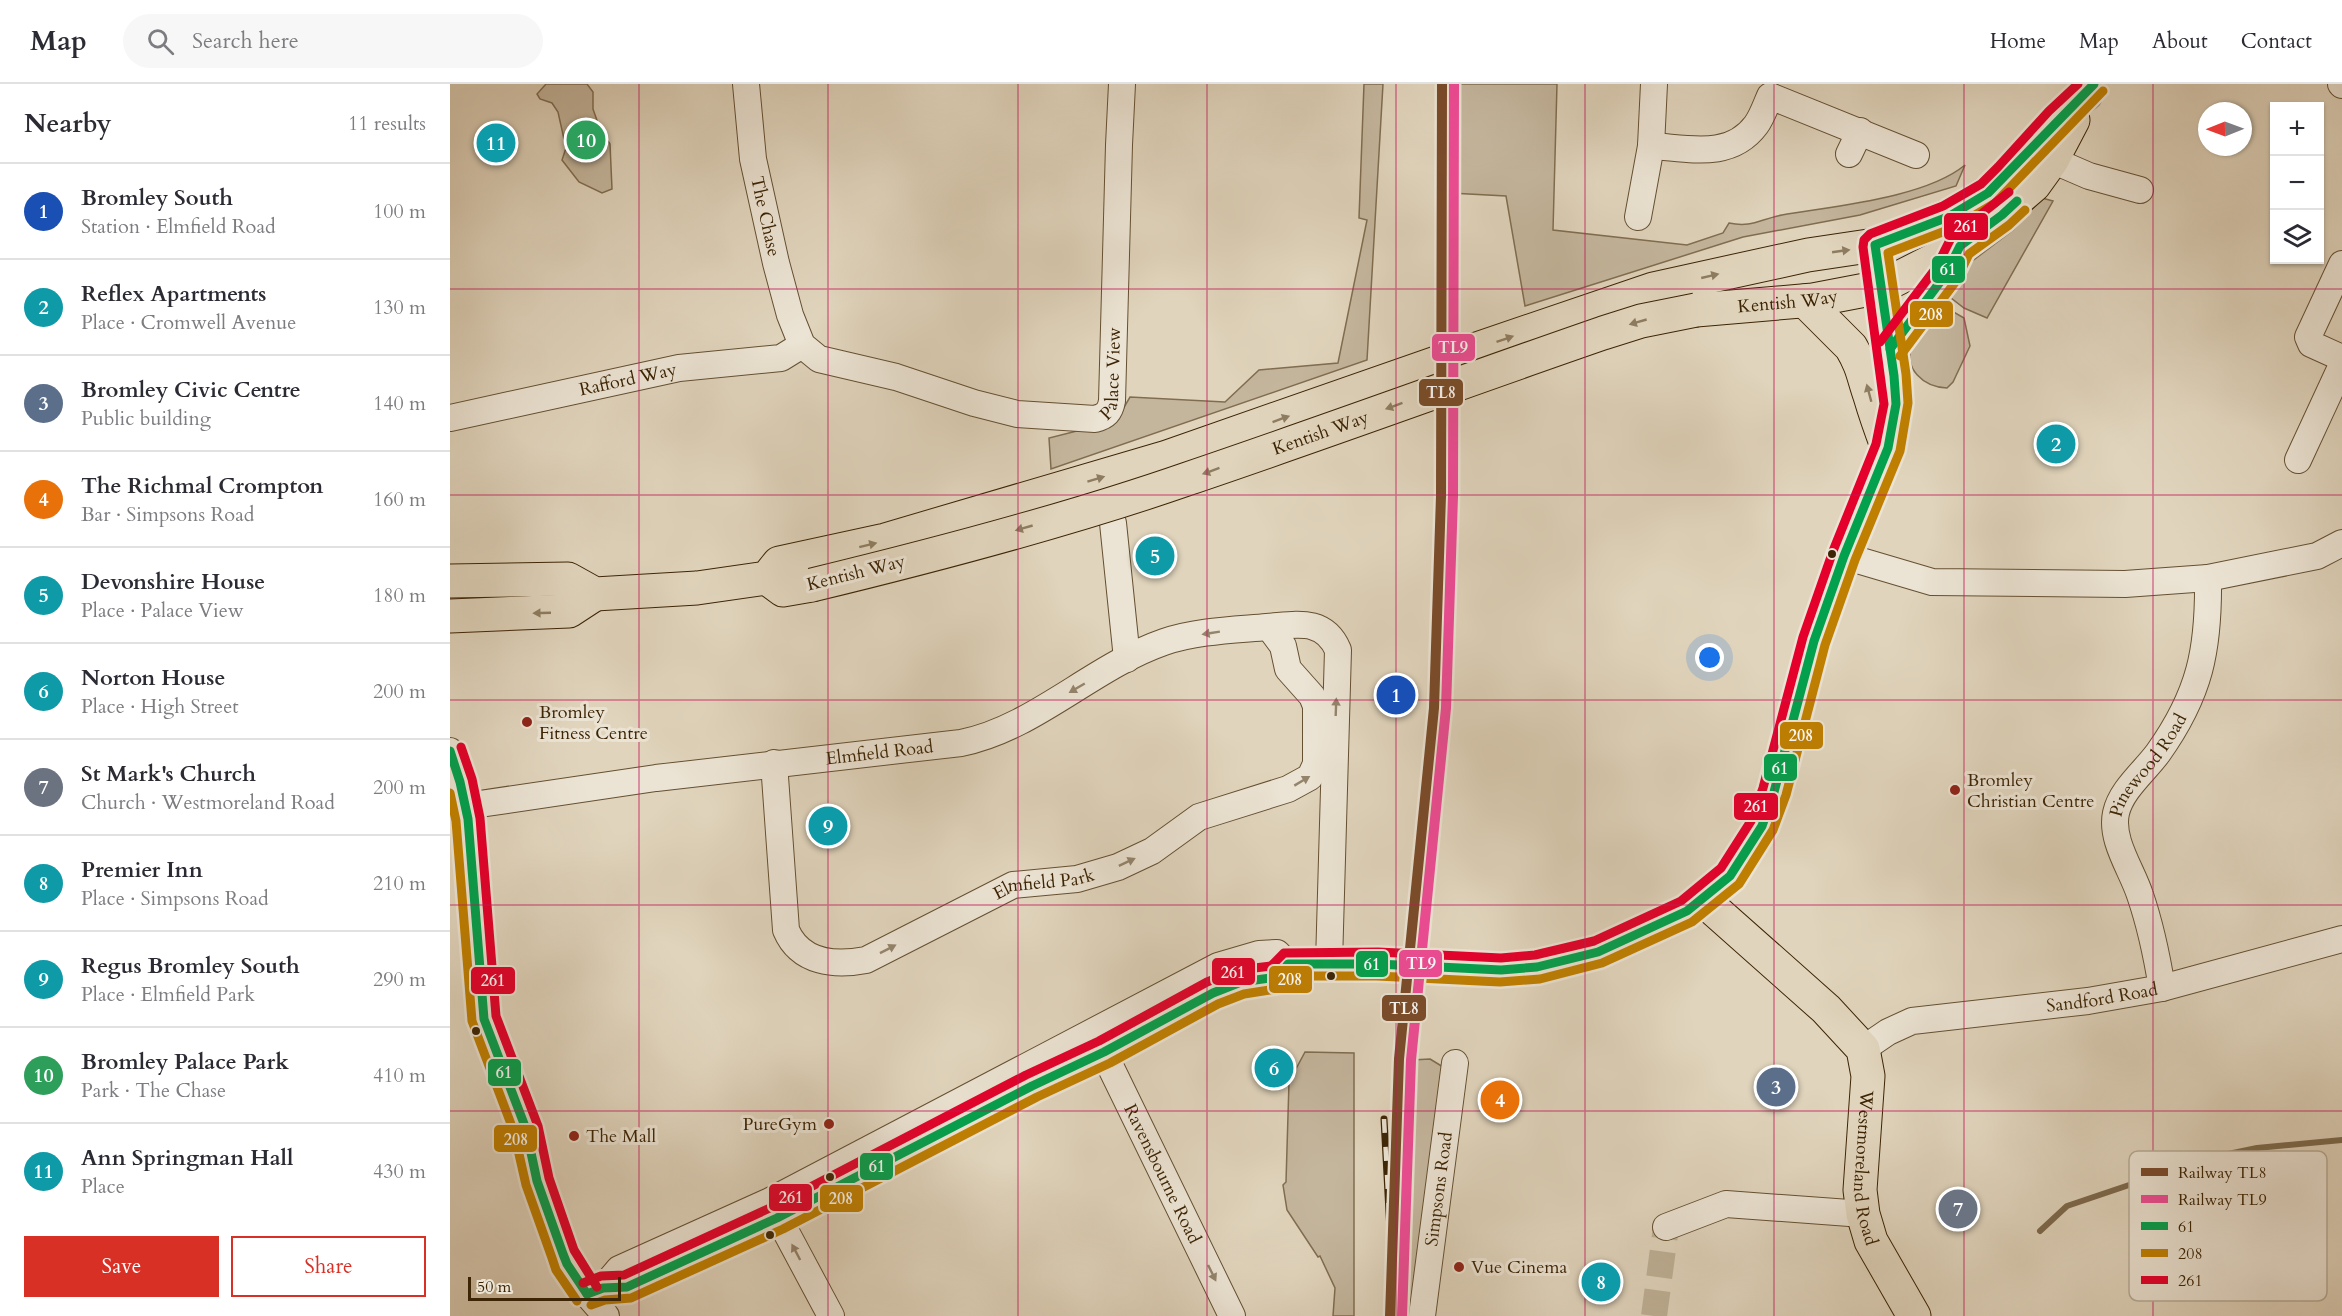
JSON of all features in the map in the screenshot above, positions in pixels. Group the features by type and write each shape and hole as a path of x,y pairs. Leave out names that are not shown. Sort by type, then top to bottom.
{"main road":[{"name":"Kentish Way","path":"811,571 908,561 1185,480 1641,321 1696,310 1805,301 1881,287 1960,246 2002,215 2034,185 2052,160 2090,89"},
{"name":"Kentish Way","path":"450,616 569,611 595,594 711,587 766,578 783,590 811,571 885,540 1167,457 1653,289 1808,255 1875,245 1950,215 1987,193 2013,170 2058,118 2090,89"},
{"path":"1863,1048 1826,1009 1702,898 1730,876 1762,826 1774,792 1814,641 1844,556 1888,448 1896,404 1875,245"},
{"path":"1890,349 1946,274 1960,246"},
{"path":"1805,301 1851,347 1863,369 1869,395 1888,448"},
{"path":"450,581 568,579 595,594"},
{"name":"Westmoreland Road","path":"1863,1048 1868,1076 1860,1196 1863,1214 1871,1241 1914,1316"}],"street":[{"name":"The Chase","path":"746,84 756,171 776,263 790,315 802,345"},
{"name":"Palace View","path":"802,345 819,359 896,377 974,403 1017,414 1095,419 1103,417 1110,411 1112,401 1122,84"},
{"path":"1638,217 1651,146 1653,84"},
{"path":"1651,146 1711,150 1727,148 1743,138 1756,125 1762,90 1855,143 1916,155"},
{"path":"2052,160 2090,176 2140,190"},
{"path":"2342,264 2308,338 2311,344 2342,358"},
{"name":"Rafford Way","path":"450,418 679,368 781,358 802,345"},
{"path":"2298,460 2342,365"},
{"path":"1113,524 1127,659"},
{"path":"1844,556 1932,582 2125,584 2208,578 2317,556 2342,543"},
{"name":"Pinewood Road","path":"2162,988 2140,895 2118,839 2116,814 2122,798 2171,735 2190,699 2207,636 2208,578"},
{"name":"Elmfield Road","path":"466,806 656,778 961,743 985,738 1007,728 1127,659 1165,642 1234,629 1298,623 1313,625 1334,642 1338,650 1329,963"},
{"name":"Elmfield Park","path":"774,764 786,930 790,941 815,959 832,963 866,960 1013,885 1077,879 1118,867 1152,851 1198,817 1288,789 1310,777 1316,764 1316,706 1312,696 1288,669 1283,646 1269,627"},
{"path":"450,751 466,806 474,872 484,1019 526,1130 537,1181 567,1264 595,1291 606,1316"},
{"path":"595,1291 627,1287 1099,1041 1218,966 1259,954 1277,953 1288,964 1329,963 1501,970 1537,967 1598,952 1687,911 1702,898"},
{"name":"Sandford Road","path":"1863,1048 1888,1032 1912,1021 2088,1001 2162,988 2342,939"},
{"name":"Ravensbourne Road","path":"1099,1041 1232,1316"},
{"name":"Simpsons Road","path":"1422,1316 1455,1063"},
{"path":"1666,1227 1726,1204 1863,1214"},
{"path":"773,1209 831,1316"}],"shaded area":[{"path":"546,84 587,84 593,92 593,109 600,129 610,144 612,189 602,193 579,182 562,160 566,148 558,112 552,103 540,99 537,94"},
{"path":"1364,84 1383,84 1367,360 1051,469 1049,438 1116,421 1130,397 1225,402 1259,370 1338,363 1367,220 1359,218"},
{"path":"1451,84 1557,84 1553,230 1687,245 1723,233 1729,223 1750,224 1782,215 1903,193 1948,176 1965,165 1956,186 1860,215 1743,237 1525,306 1506,196 1450,193"},
{"path":"2042,198 2053,201 1987,318 1964,308 1942,291 1971,262 2013,230"},
{"path":"1938,303 1964,318 1970,346 1953,382 1947,388 1938,387 1923,380 1917,375 1910,361 1915,339"},
{"path":"1305,1052 1354,1053 1354,1316 1333,1316 1335,1288 1320,1256 1318,1257 1287,1210 1283,1185 1286,1182 1289,1082"},
{"path":"1430,1059 1448,1070 1417,1316 1402,1316 1412,1060"}],"waterway":[{"path":"2243,1151 2342,1140"},
{"path":"2040,1231 2067,1206 2129,1185"}],"tunnel":[{"path":"1654,1316 1666,1227"}],"railway":[{"path":"1384,1119 1392,1268"}],"rail line":[{"name":"TL8","path":"1390,1316 1399,1059 1434,708 1441,496 1442,84"},
{"name":"TL9","path":"1402,1316 1411,1060 1446,708 1453,496 1454,84"}],"transit line":[{"name":"261","path":"583,1283 601,1276 624,1275 772,1207 1026,1075 1099,1041 1207,982 1238,970 1271,966 1284,953 1378,952 1501,958 1535,955 1594,941 1681,901 1721,868 1751,821 1763,788 1803,637 1833,551 1876,444 1884,404 1863,247 1864,240 1870,234 1943,206 1981,184 2049,111 2078,84"},
{"name":"61","path":"587,1294 603,1288 627,1287 777,1218 1032,1086 1104,1052 1213,993 1241,982 1278,977 1288,964 1377,964 1501,970 1537,967 1598,952 1687,911 1730,876 1762,826 1774,792 1814,641 1844,556 1888,448 1896,404 1875,245 1948,217 1988,193 2094,84"},
{"name":"208","path":"591,1305 605,1300 631,1298 783,1229 1037,1097 1110,1063 1218,1004 1244,994 1282,988 1294,976 1377,976 1500,982 1540,979 1602,963 1692,922 1739,884 1773,830 1786,795 1825,645 1855,560 1900,451 1908,403 1906,374 1888,253 1953,228 1995,203 2103,91"},
{"name":"261","path":"1880,342 1936,268 1951,238 2009,192"},
{"name":"61","path":"1890,349 1946,274 1960,246 2017,201"},
{"name":"208","path":"1900,356 1956,281 1969,254 2009,225 2025,210"},
{"name":"261","path":"461,747 472,779 480,818 496,1016 538,1126 549,1178 574,1250 597,1287"},
{"name":"61","path":"450,751 468,819 484,1019 526,1129 537,1181 563,1254 587,1294"},
{"name":"208","path":"450,793 456,821 472,1021 514,1132 526,1185 556,1270 577,1301"}],"place":[{"name":"Bromley Palace Park","path":"586,140"},
{"name":"Ann Springman Hall","path":"496,143"},
{"name":"Reflex Apartments","path":"2056,444"},
{"name":"Devonshire House","path":"1155,556"},
{"name":"Bromley South","path":"1396,695"},
{"name":"Bromley Fitness Centre","path":"527,722"},
{"name":"Bromley Christian Centre","path":"1955,790"},
{"name":"Regus Bromley South","path":"828,826"},
{"name":"Norton House","path":"1274,1068"},
{"name":"Bromley Civic Centre","path":"1776,1087"},
{"name":"The Richmal Crompton","path":"1500,1100"},
{"name":"PureGym","path":"829,1124"},
{"name":"The Mall","path":"574,1136"},
{"name":"St Mark's Church","path":"1958,1209"},
{"name":"Vue Cinema","path":"1459,1267"},
{"name":"Premier Inn","path":"1601,1282"}]}
